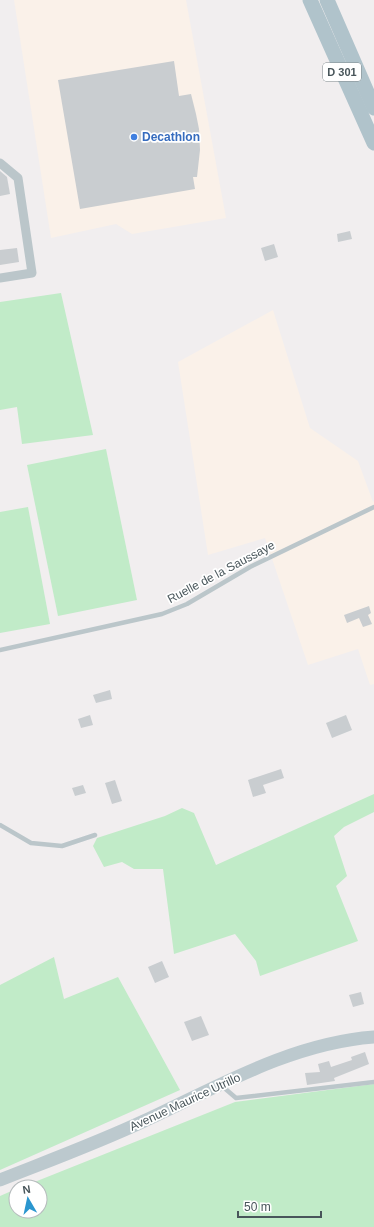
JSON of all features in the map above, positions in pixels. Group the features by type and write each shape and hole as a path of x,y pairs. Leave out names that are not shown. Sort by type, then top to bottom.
{"main road":[{"name":"D 301","path":"310,0 374,143"},
{"name":"D 301","path":"328,0 374,108"},
{"name":"Avenue Maurice Utrillo","path":"0,1180 106,1138 250,1071 295,1054 342,1042 374,1037"}],"street":[{"path":"0,163 18,178 32,273 0,278"}],"lane":[{"name":"Ruelle de la Saussaye","path":"0,650 162,614 187,604 250,567 374,507"},
{"path":"0,825 31,843 39,844 62,846 95,835"},
{"path":"220,1085 236,1098 374,1082"}],"shaded area":[{"path":"14,0 186,0 226,218 132,234 116,224 51,238"},
{"path":"273,310 310,428 358,461 373,502 374,501 374,684 370,685 358,649 308,665 265,538 208,555 178,362"}],"green space":[{"path":"61,293 93,435 22,444 17,407 0,410 0,302"},
{"path":"106,449 137,600 58,616 27,465"},
{"path":"28,507 50,624 0,633 0,512"},
{"path":"374,794 374,812 344,827 334,836 347,876 336,886 358,941 260,976 256,961 235,934 174,954 163,869 134,869 122,862 104,867 93,846 97,838 165,816 182,808 194,813 216,865"},
{"path":"54,957 64,999 118,977 180,1090 0,1170 0,985"},
{"path":"374,1084 374,1227 0,1227 0,1196 8,1192 8,1219 48,1219 48,1179 42,1179 235,1102"}],"building":[{"name":"Decathlon","path":"174,61 179,96 191,94 199,129 200,150 197,177 193,177 195,189 80,209 58,80"},
{"path":"0,171 7,177 10,194 0,196"},
{"path":"350,231 352,239 338,242 337,234"},
{"path":"274,244 278,257 265,261 261,248"},
{"path":"17,248 19,262 0,265 0,250"},
{"path":"369,606 371,613 368,615 372,624 363,627 359,618 347,623 344,615"},
{"path":"110,690 112,699 96,703 93,695"},
{"path":"90,715 93,725 81,728 78,719"},
{"path":"346,715 352,730 332,738 326,723"},
{"path":"281,769 284,778 263,785 266,793 253,797 248,780"},
{"path":"115,780 122,801 112,804 105,783"},
{"path":"83,785 86,793 75,796 72,788"},
{"path":"162,961 169,977 155,983 148,967"},
{"path":"361,992 364,1004 353,1007 349,995"},
{"path":"201,1016 209,1035 192,1041 184,1022"},
{"path":"365,1052 369,1064 334,1078 335,1081 307,1085 305,1073 320,1072 318,1064 329,1061 331,1067 352,1060 351,1057"}],"place":[{"name":"Decathlon","path":"134,137"}]}
